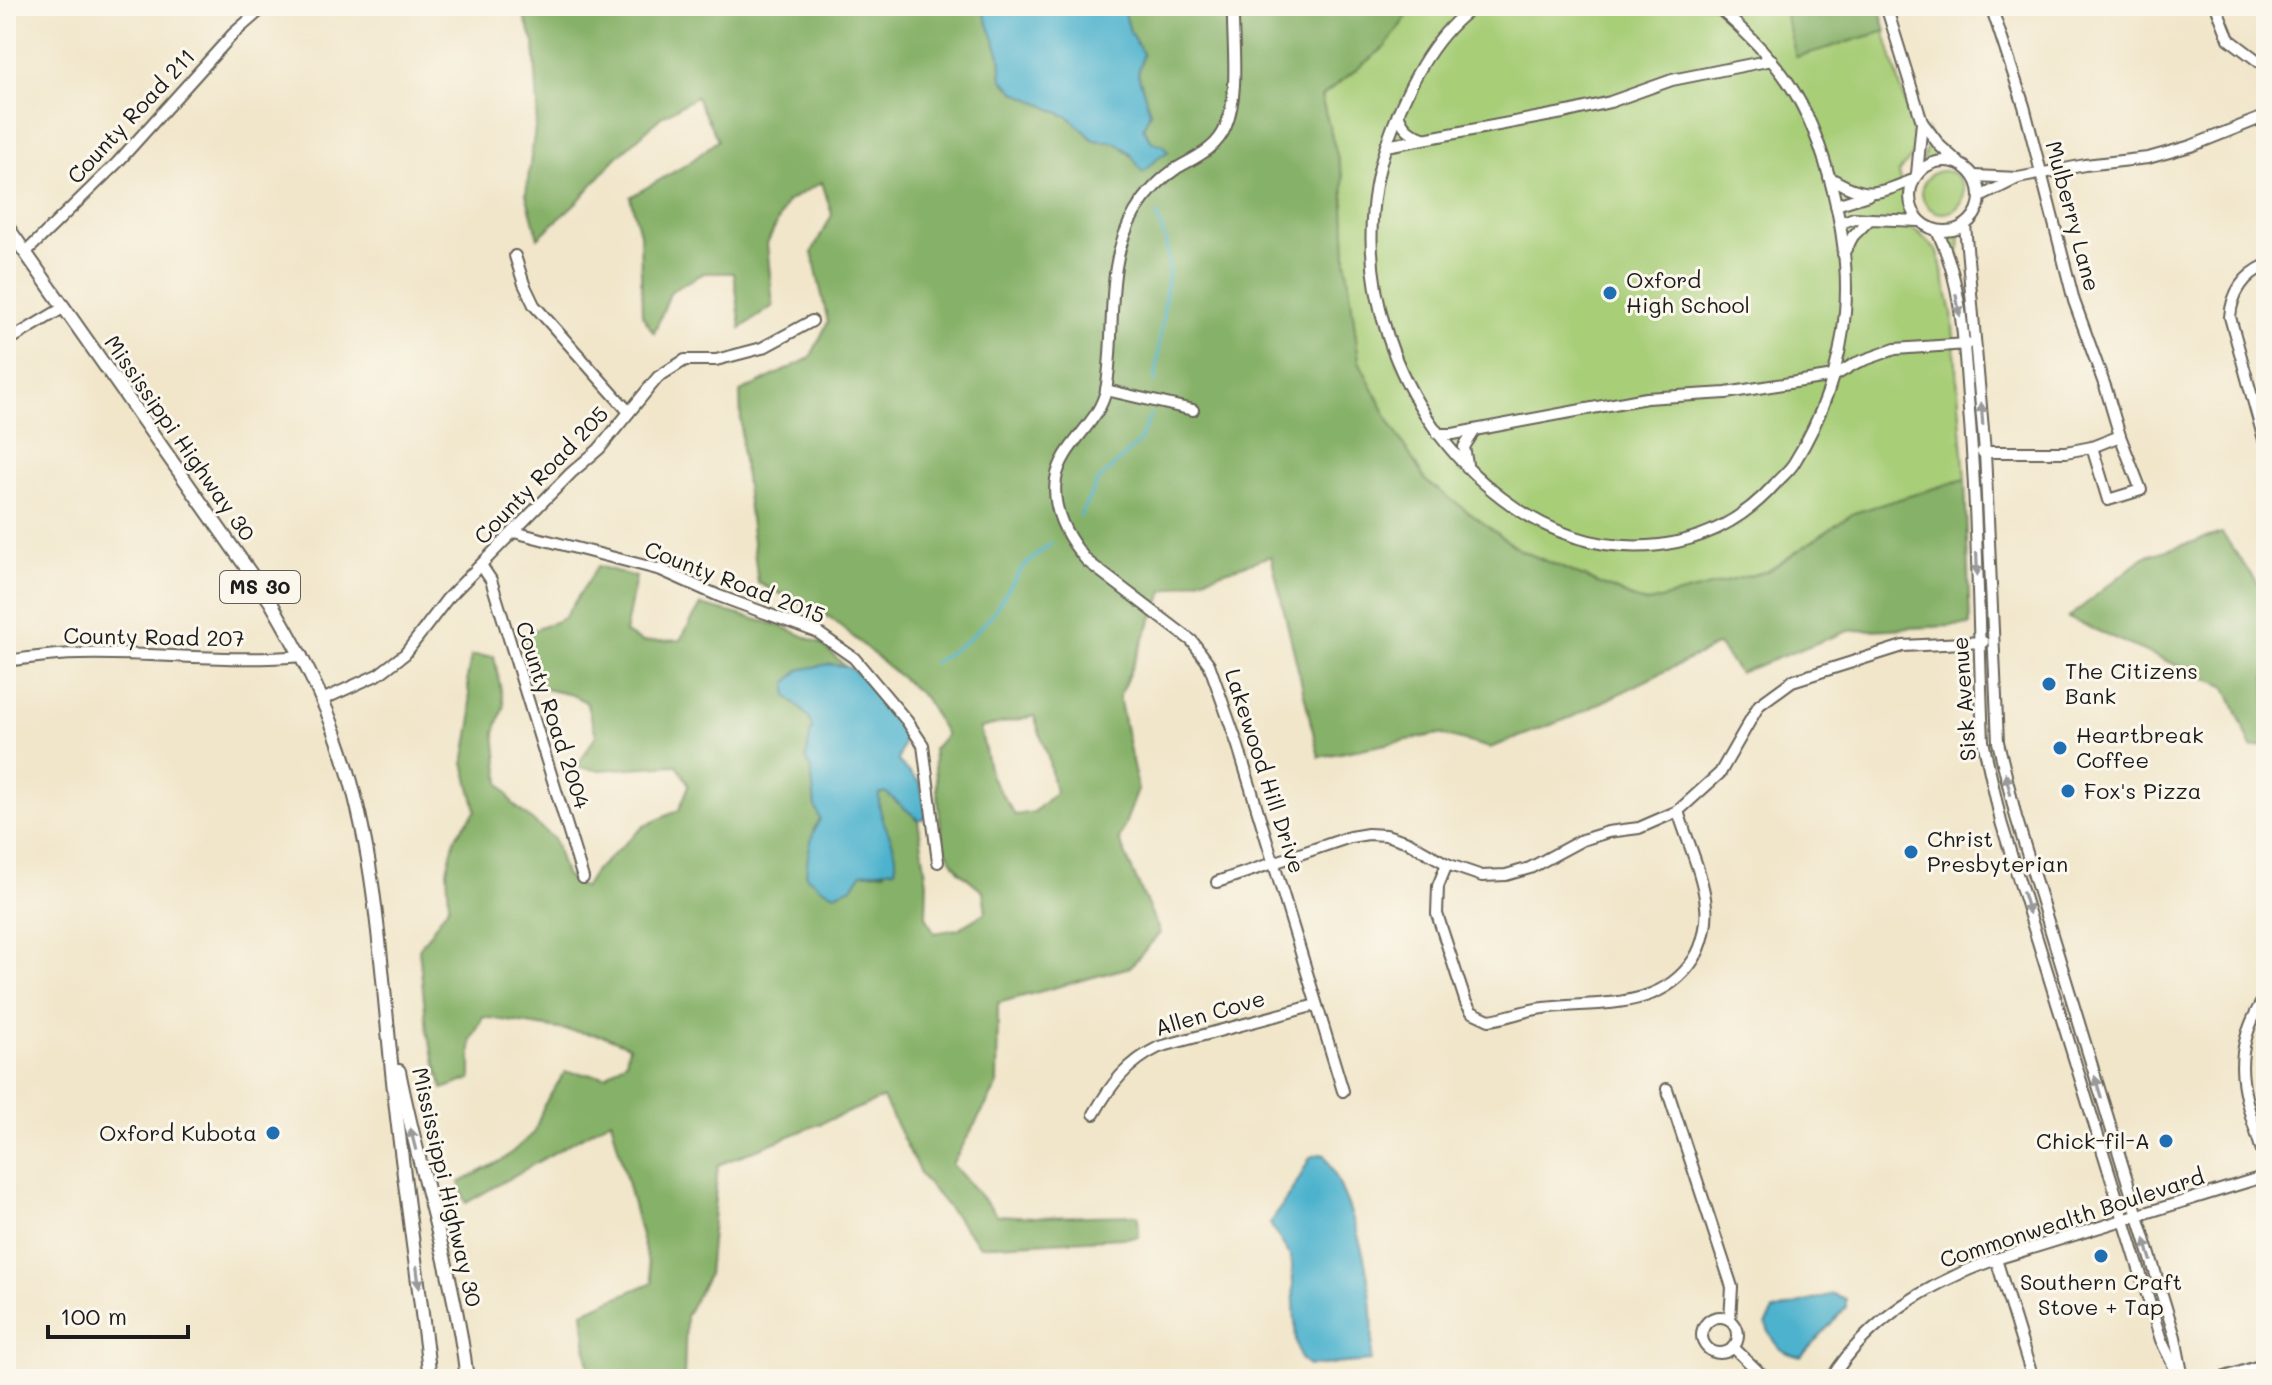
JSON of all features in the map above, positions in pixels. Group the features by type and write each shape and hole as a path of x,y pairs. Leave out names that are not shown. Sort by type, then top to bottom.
{"main road":[{"name":"Mississippi Highway 30","path":"6,225 270,601 302,656 341,747 355,793 377,919 398,1131 430,1379"},
{"name":"Mississippi Highway 30","path":"387,1005 407,1115 440,1237 463,1343 467,1379"},
{"path":"414,1241 440,1237"}],"street":[{"name":"County Road 211","path":"26,252 117,163 233,34 265,6"},
{"name":"Lakewood Hill Drive","path":"1233,6 1233,101 1229,118 1224,131 1211,147 1175,169 1152,189 1133,215 1119,253 1115,277 1106,390 1099,409 1066,456 1056,478 1056,501 1061,523 1073,545 1087,561 1192,641 1209,664 1224,701 1343,1091"},
{"path":"1475,6 1442,38 1418,73 1386,146 1371,229 1378,305 1403,377 1438,434 1468,469 1521,513 1552,530 1612,546 1642,547 1677,543 1711,531 1747,513 1768,493 1792,467 1814,425 1841,353 1847,291 1840,223 1829,177 1805,114 1790,85 1744,30 1716,6"},
{"path":"1840,223 1854,218 1919,221 1937,231 1956,230 1976,213 1980,197 1974,176 1940,146 1922,122 1886,6"},
{"name":"Mulberry Lane","path":"1991,6 2024,106 2074,301 2141,490 2108,500 2092,447"},
{"path":"2216,6 2229,39 2266,67"},
{"path":"1386,146 1593,106 1672,80 1772,60"},
{"path":"1398,113 1400,122 1407,130 1427,139"},
{"path":"1974,176 2018,178 2085,165 2148,158 2191,146 2266,116"},
{"path":"1919,221 1910,201 1922,122"},
{"path":"1836,205 1915,177 1925,166 1936,162 1960,164"},
{"path":"1829,177 1854,192 1873,193"},
{"path":"1980,197 2018,178"},
{"path":"1843,254 1853,236 1870,219"},
{"name":"Sisk Avenue","path":"1965,225 1985,452 1998,742 2006,779 2175,1337 2181,1379"},
{"name":"Sisk Avenue","path":"1937,231 1945,247 1964,344 1973,452 1983,741 1989,776 2161,1340 2181,1379"},
{"path":"515,256 534,305 629,412"},
{"path":"2266,265 2241,283 2230,317 2266,447"},
{"path":"6,342 63,308"},
{"name":"County Road 205","path":"322,700 391,666 405,654 447,599 571,473 599,449 658,377 674,364 685,360 737,356 762,348 812,321"},
{"path":"1438,434 1646,398 1726,393 1834,376 1856,363 1895,349 1977,344"},
{"path":"1106,390 1193,410"},
{"path":"1468,469 1463,455 1464,447 1475,430"},
{"path":"1973,452 2066,452 2092,447 2120,436"},
{"name":"County Road 2015","path":"514,532 661,570 719,596 817,632 854,658 923,745 938,862"},
{"name":"County Road 2004","path":"481,565 491,580 583,878"},
{"path":"1217,882 1350,837 1368,834 1386,835 1408,842 1447,864 1482,876 1506,875 1530,868 1582,840 1608,832 1639,828 1678,811 1720,773 1759,705 1792,681 1903,646 1993,641"},
{"name":"County Road 207","path":"6,661 79,654 271,659 302,656"},
{"path":"1447,864 1438,886 1437,914 1465,1002 1472,1012 1489,1020 1544,1008 1636,1000 1674,983 1698,953 1703,938 1706,906 1678,811"},
{"path":"2266,995 2244,1037 2241,1064 2242,1085 2266,1164"},
{"name":"Allen Cove","path":"1094,1114 1119,1075 1138,1057 1159,1047 1316,1005"},
{"path":"1667,1089 1732,1287 1730,1320"},
{"name":"Commonwealth Boulevard","path":"1831,1379 1851,1352 1897,1309 1923,1290 1953,1275 2266,1176"},
{"path":"1996,1259 2033,1379"},
{"path":"1712,1318 1730,1320 1735,1324 1738,1336 1733,1347 1717,1353 1707,1348 1702,1338 1704,1327 1712,1318"},
{"path":"1733,1347 1766,1379"},
{"path":"2219,1379 2266,1364"}],"green space":[{"path":"520,6 981,6 1000,55 1002,79 1015,92 1069,117 1094,140 1117,143 1139,163 1163,145 1152,142 1143,127 1150,112 1138,74 1143,54 1130,32 1123,6 1414,6 1385,47 1321,97 1343,177 1346,260 1359,361 1390,423 1426,481 1520,550 1645,603 1768,571 1854,513 1965,479 1970,625 1848,631 1739,673 1718,645 1572,717 1490,748 1439,734 1319,757 1271,556 1164,591 1119,697 1138,790 1119,840 1160,933 1130,967 998,1003 997,1086 952,1164 997,1215 1138,1215 1139,1237 980,1246 922,1177 883,1098 718,1165 708,1275 686,1316 684,1379 604,1379 589,1373 583,1312 653,1282 611,1120 466,1203 459,1183 504,1159 534,1133 544,1105 565,1072 606,1076 626,1061 629,1046 604,1036 483,1017 471,1041 471,1079 443,1089 427,1031 419,949 449,905 447,870 455,838 476,810 464,763 472,718 467,678 471,656 494,656 504,705 495,732 500,783 514,805 554,839 565,875 584,888 594,872 644,826 679,810 689,785 677,765 598,770 577,767 596,735 586,702 572,695 540,688 520,636 564,618 598,566 636,577 625,633 643,642 680,640 701,605 781,626 822,644 845,666 828,664 787,696 808,716 812,726 806,759 811,769 815,806 820,819 814,829 855,879 862,873 885,872 888,837 879,794 885,792 918,819 927,883 926,916 934,933 958,929 986,912 983,891 959,871 943,846 933,749 946,735 925,698 831,618 758,583 742,453 740,392 810,358 828,322 812,252 832,215 822,182 787,202 767,244 773,306 741,328 734,273 704,273 671,291 654,333 642,315 640,234 630,197 689,163 718,140 696,97 661,117 538,238 526,194 538,106 534,43","holes":["1034,716 1048,757 1055,793 1034,812 1015,815 991,777 980,728"]},
{"name":"Oxford High School","path":"1414,6 1877,6 1916,140 1915,153 1899,172 1909,228 1917,231 1938,252 1952,313 1965,479 1855,513 1768,571 1645,603 1520,550 1426,481 1390,423 1359,361 1346,260 1343,177 1321,97 1385,47"},
{"path":"1783,6 1879,6 1886,31 1796,57"},
{"path":"1926,130 1951,159 1922,164 1927,146"},
{"path":"1943,171 1958,177 1964,192 1958,207 1943,213 1928,207 1922,192 1928,177"},
{"path":"1960,230 1959,253 1971,328 1968,331 1955,257 1943,233"},
{"path":"2222,533 2266,596 2266,745 2252,748 2226,687 2068,618 2144,557"}],"water":[{"path":"981,6 1123,6 1130,32 1143,54 1138,74 1150,112 1143,128 1152,142 1163,145 1168,152 1157,158 1143,173 1130,153 1117,143 1094,140 1069,117 1015,92 1002,79 1000,55"},
{"path":"828,664 847,667 863,678 901,725 906,733 898,761 920,783 927,814 923,819 918,819 885,792 879,794 881,814 895,851 895,869 862,873 852,887 835,894 806,876 810,846 820,819 815,806 811,769 806,759 812,726 808,716 787,696 787,683 799,670"},
{"path":"1325,1155 1337,1178 1363,1255 1372,1308 1371,1361 1309,1366 1300,1359 1296,1342 1292,1264 1270,1224 1310,1157"},
{"path":"1833,1294 1846,1299 1846,1307 1801,1357 1778,1346 1766,1323 1773,1311"}],"waterway":[{"path":"1155,382 1169,267 1166,243 1157,215"},
{"path":"1080,516 1097,482 1139,442 1151,414"},
{"path":"934,663 969,639 991,616 1022,568 1051,543"}],"place":[{"name":"Oxford High School","path":"1610,293"},
{"name":"The Citizens Bank","path":"2049,684"},
{"name":"Heartbreak Coffee","path":"2060,748"},
{"name":"Fox's Pizza","path":"2068,791"},
{"name":"Christ Presbyterian","path":"1911,852"},
{"name":"Oxford Kubota","path":"273,1133"},
{"name":"Chick-fil-A","path":"2166,1141"},
{"name":"Southern Craft Stove + Tap","path":"2101,1256"}]}
